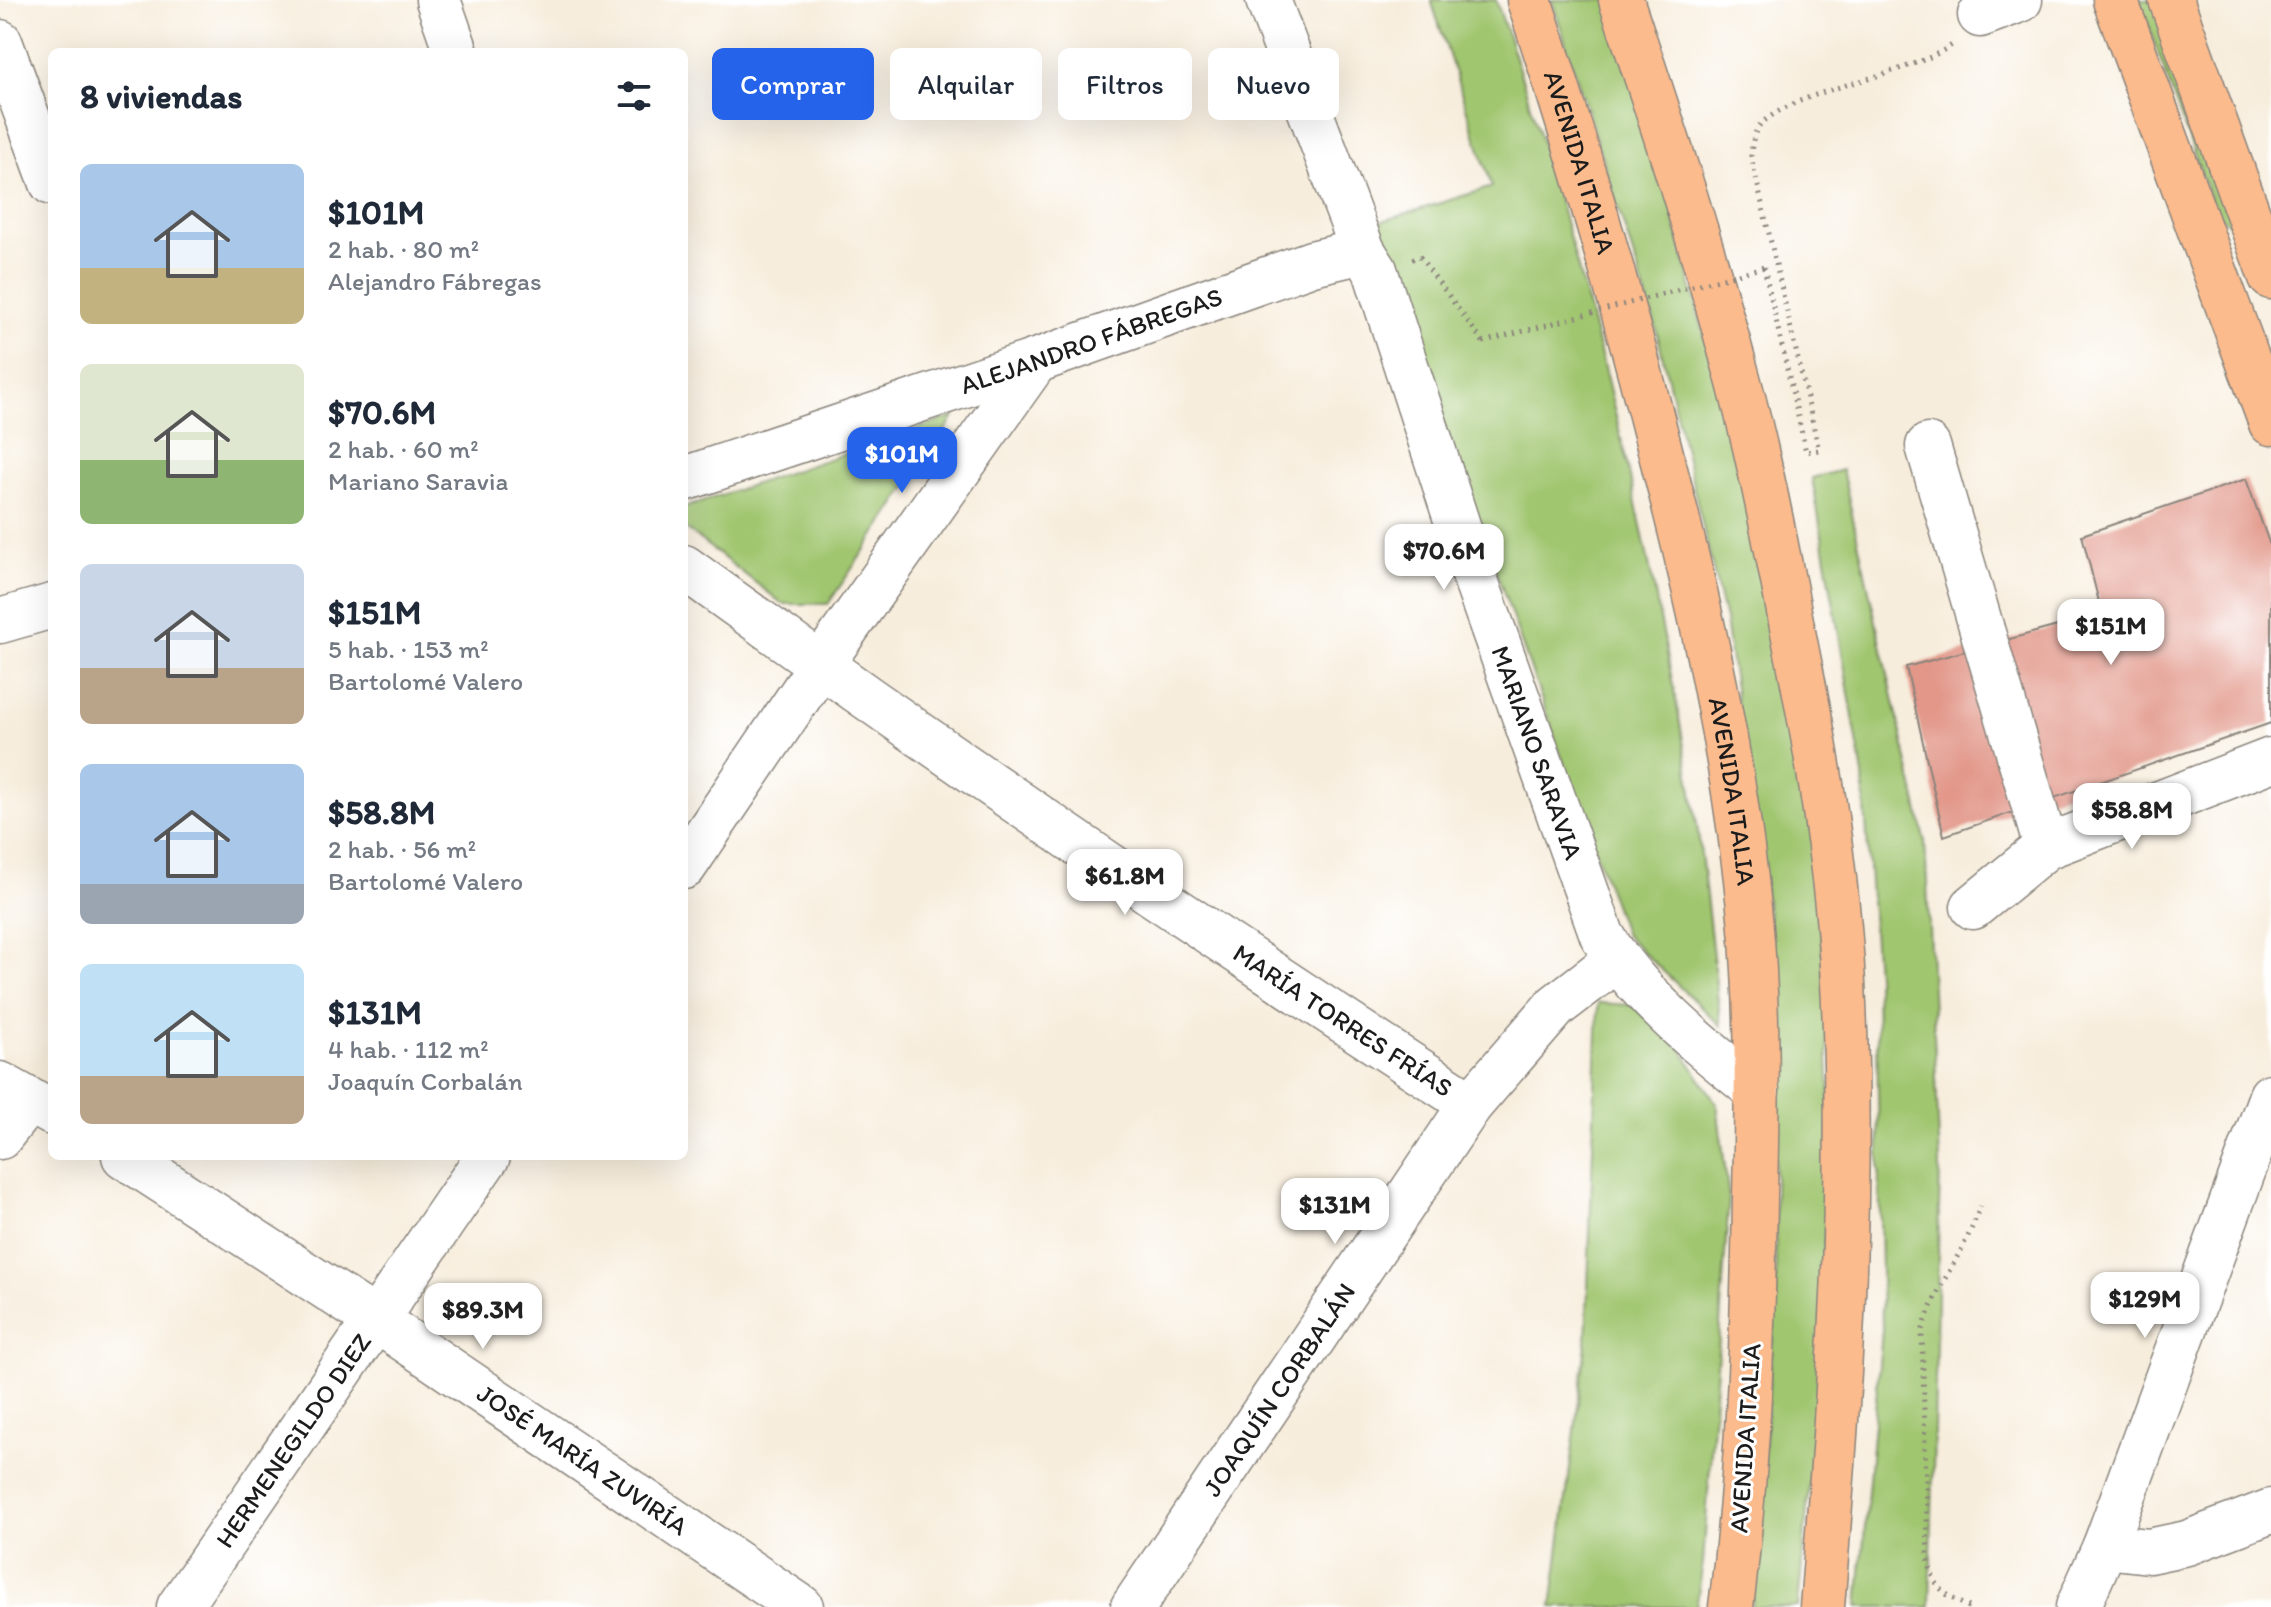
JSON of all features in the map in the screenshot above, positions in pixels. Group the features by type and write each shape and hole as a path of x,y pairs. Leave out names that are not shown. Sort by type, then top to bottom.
{"main road":[{"name":"AVENIDA ITALIA","path":"1529,0 1583,166 1632,339 1710,661 1738,814 1751,921 1757,1091 1753,1311 1745,1461 1731,1607"},
{"path":"1621,0 1743,398 1768,502 1797,652 1828,841 1843,981 1847,1133 1839,1391 1822,1607"},
{"path":"2115,0 2271,423"},
{"path":"2171,0 2271,277"}],"street":[{"path":"438,0 455,48"},
{"name":"MARIANO SARAVIA","path":"1268,0 1369,261 1476,581 1602,935 1616,960 1714,1057 1757,1091"},
{"path":"1980,15 2020,0"},
{"path":"0,42 48,172"},
{"name":"ALEJANDRO FÁBREGAS","path":"688,478 1036,361 1312,263 1369,261"},
{"path":"688,861 820,666 1036,361"},
{"path":"1928,446 2046,847"},
{"path":"688,570 820,666"},
{"path":"0,621 48,607"},
{"name":"MARÍA TORRES FRÍAS","path":"820,666 1242,956 1471,1104"},
{"path":"1973,907 2046,847 2271,760"},
{"name":"JOAQUÍN CORBALÁN","path":"1133,1607 1471,1104 1556,1006 1616,960"},
{"path":"2078,1607 2105,1546 2271,1096"},
{"path":"0,1137 27,1099"},
{"name":"JOSÉ MARÍA ZUVIRÍA","path":"130,1160 376,1320 801,1607"},
{"name":"HERMENEGILDO DIEZ","path":"179,1607 485,1160"},
{"path":"2105,1546 2149,1551 2187,1543 2271,1511"}],"path":[{"path":"1369,261 1420,257 1483,342 1764,267 1806,452 1819,450 1751,156 1752,141 1760,123 1791,106 1950,47 1980,15"},
{"path":"1969,1607 1947,1597 1932,1581 1928,1558 1922,1332 1931,1300 1972,1235 1980,1206"}],"green space":[{"path":"1431,0 1496,0 1557,192 1609,386 1653,582 1695,810 1721,1026 1625,935 1373,224 1492,187"},
{"path":"1552,0 1608,0 1650,126 1781,632 1819,878 1830,1096 1819,1377 1798,1607 1752,1607 1776,1297 1773,951 1725,620 1655,324"},
{"path":"2139,0 2153,0 2242,235 2215,212"},
{"path":"955,416 828,604 783,604 688,530 688,507"},
{"path":"1842,470 1925,840 1940,1164 1930,1607 1858,1607 1882,1330 1876,975 1863,775 1812,478"},
{"path":"1598,1003 1632,1005 1681,1049 1717,1104 1729,1198 1703,1563 1696,1607 1552,1607 1586,1345"}],"building":[{"path":"2246,479 2271,548 2271,723 1944,836 1906,667 2102,614 2082,535"}]}
